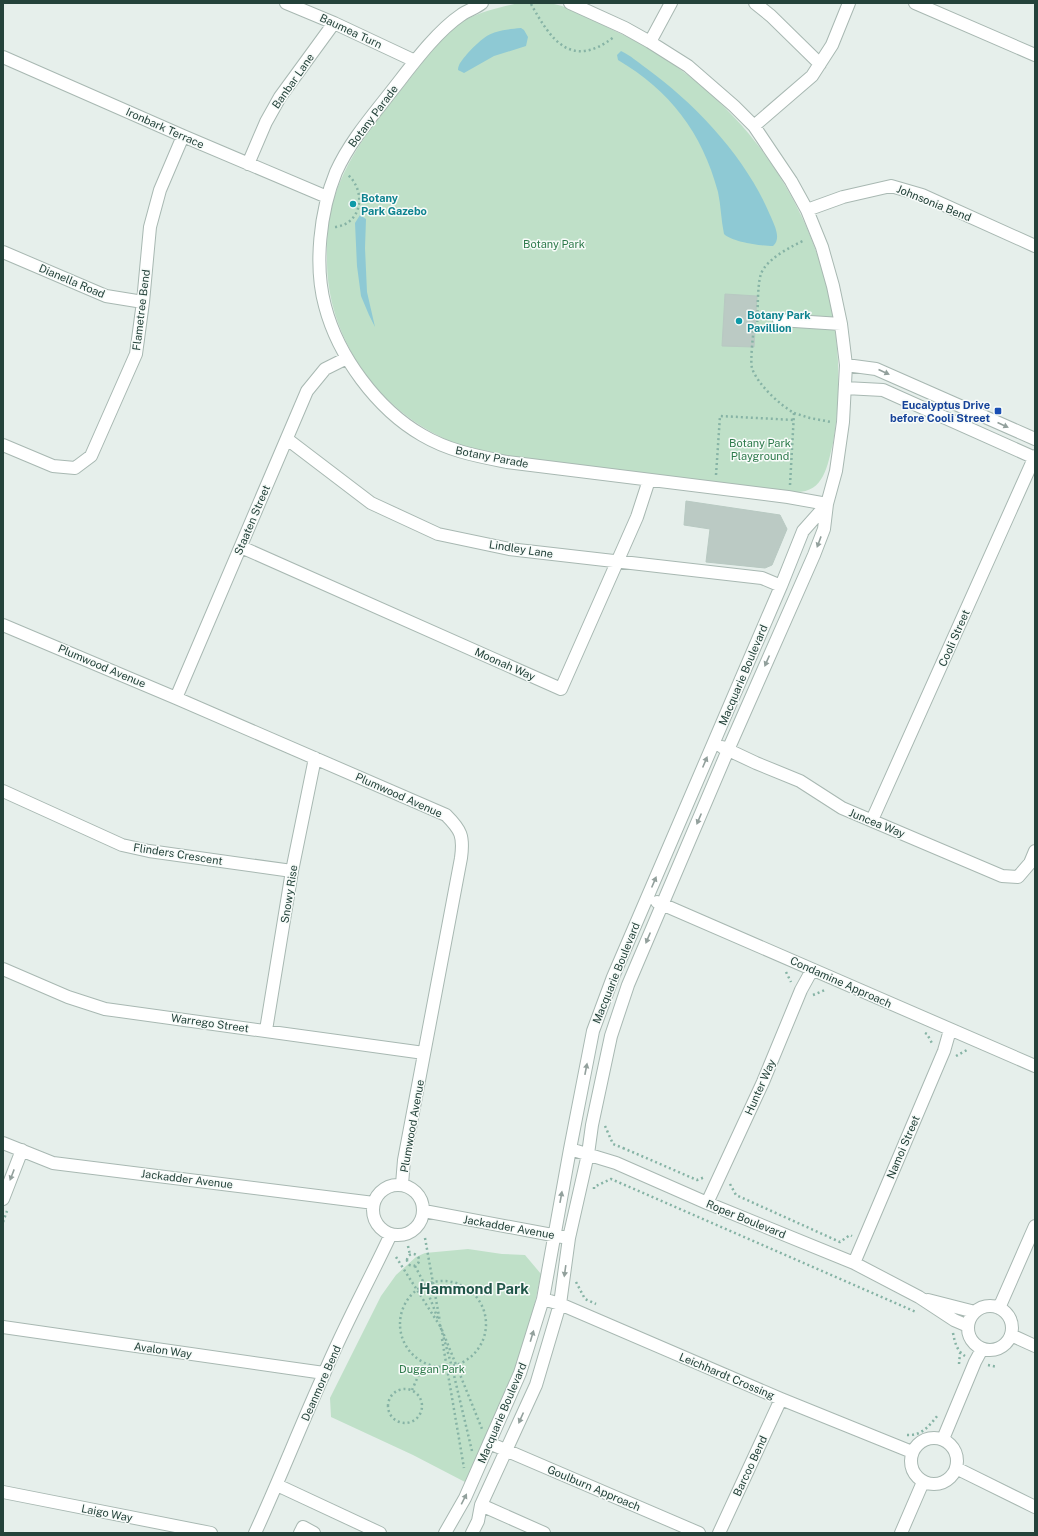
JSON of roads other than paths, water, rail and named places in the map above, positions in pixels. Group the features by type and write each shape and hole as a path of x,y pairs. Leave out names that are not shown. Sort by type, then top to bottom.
{"street":[{"name":"Baumea Turn","path":"288,3 415,61"},
{"name":"Botany Parade","path":"461,15 468,3"},
{"name":"Botany Parade","path":"482,3 461,15 443,31 415,61 358,133 336,172 327,196 321,234 320,260 322,289 325,305 330,321 347,358 367,386 386,408 403,422 421,435 443,446 466,454 507,462 788,497 827,504"},
{"name":"Macquarie Boulevard","path":"472,1533 478,1521 481,1505 536,1385 560,1304 569,1238 588,1154 592,1125 611,1036 628,984 824,529 827,504 836,471 845,388 846,365 841,324 834,286 822,247 807,210 791,181 754,126 734,106 688,66 625,28 570,3"},
{"path":"650,42 670,3"},
{"path":"755,3 771,16 820,64"},
{"path":"754,126 812,76 832,45 849,3"},
{"path":"915,3 1035,56"},
{"name":"Banbar Lane","path":"248,164 266,122 280,97 334,23"},
{"name":"Ironbark Terrace","path":"3,57 248,164 327,196"},
{"name":"Flametree Bend","path":"3,445 53,466 75,468 91,456 136,354 152,220 160,190 183,136"},
{"name":"Johnsonia Bend","path":"807,210 843,197 891,186 922,195 1035,246"},
{"name":"Dianella Road","path":"3,252 106,296 143,302"},
{"path":"779,320 841,324"},
{"name":"Staaten Street","path":"176,698 307,391 325,369 347,358"},
{"path":"846,365 876,369 1035,439"},
{"path":"845,388 883,390 1035,457"},
{"name":"Lindley Lane","path":"287,439 371,503 438,534 509,549 762,578 782,586"},
{"name":"Cooli Street","path":"872,820 1035,457"},
{"name":"Moonah Way","path":"241,547 561,689 637,517 649,480"},
{"name":"Macquarie Boulevard","path":"446,1533 465,1498 520,1374 543,1299 593,1031 613,977 782,586 803,531 827,504"},
{"name":"Plumwood Avenue","path":"3,625 446,815 460,831 462,838 461,858 404,1160 402,1184"},
{"name":"Juncea Way","path":"713,743 800,781 842,808 1002,876 1018,876 1030,862 1035,852"},
{"name":"Snowy Rise","path":"266,1030 292,871 315,758"},
{"name":"Flinders Crescent","path":"3,791 122,845 149,851 292,871"},
{"name":"Condamine Approach","path":"647,897 1035,1066"},
{"name":"Warrego Street","path":"3,969 68,997 105,1008 424,1053"},
{"name":"Hunter Way","path":"707,1203 763,1082 801,990 812,970"},
{"name":"Namoi Street","path":"854,1262 944,1052 950,1030"},
{"name":"Jackadder Avenue","path":"3,1143 53,1163 374,1203"},
{"name":"Roper Boulevard","path":"570,1149 616,1163 707,1203 854,1262 919,1298 954,1320 968,1326"},
{"path":"3,1199 22,1150"},
{"path":"396,1184 402,1184 416,1191 421,1197 424,1211 419,1226 413,1231 406,1234 391,1234 385,1231 376,1222 374,1216 374,1203 376,1197 384,1188 396,1184"},
{"name":"Jackadder Avenue","path":"424,1211 569,1238"},
{"path":"999,1308 1035,1226"},
{"name":"Deanmore Bend","path":"255,1533 324,1373 391,1234"},
{"name":"Roper Boulevard","path":"919,1298 975,1312"},
{"name":"Leichhardt Crossing","path":"543,1299 560,1304 780,1399 912,1452"},
{"path":"986,1306 993,1306 999,1308 1009,1316 1011,1322 1011,1335 1008,1341 996,1349 989,1350 982,1349 976,1345 968,1334 969,1321 975,1312 986,1306"},
{"name":"Avalon Way","path":"3,1327 324,1373"},
{"path":"1011,1335 1035,1346"},
{"path":"943,1439 975,1362 982,1349"},
{"name":"Barcoo Bend","path":"719,1533 780,1399"},
{"path":"936,1437 943,1439 949,1443 956,1455 956,1468 946,1481 939,1484 923,1482 917,1478 913,1472 910,1459 912,1452 921,1441 928,1438 936,1437"},
{"name":"Goulburn Approach","path":"489,1444 699,1533"},
{"path":"956,1468 1035,1507"},
{"path":"901,1533 923,1482"},
{"path":"277,1485 380,1533"},
{"name":"Laigo Way","path":"3,1492 211,1533"},
{"path":"481,1505 544,1533"},
{"path":"300,1533 303,1527 314,1533"}],"water":[{"path":"521,28 528,37 526,46 494,56 464,73 458,70 467,54 485,37 503,30"},
{"path":"621,51 665,82 683,98 734,153 760,194 773,223 777,239 773,246 740,241 724,234 718,192 703,150 693,132 682,115 653,85 637,72 618,60 617,55"},
{"path":"360,215 366,219 365,248 367,292 375,327 361,296 357,266 355,223"}],"place":[{"name":"Botany Park Gazebo","path":"353,204"},
{"name":"Botany Park Pavillion","path":"739,321"},
{"name":"Eucalyptus Drive before Cooli Street","path":"998,411"}],"district":[{"name":"Hammond Park","path":"474,1288"}],"park label":[{"name":"Botany Park","path":"554,244"},
{"name":"Botany Park Playground","path":"760,449"},
{"name":"Duggan Park","path":"432,1369"}]}
